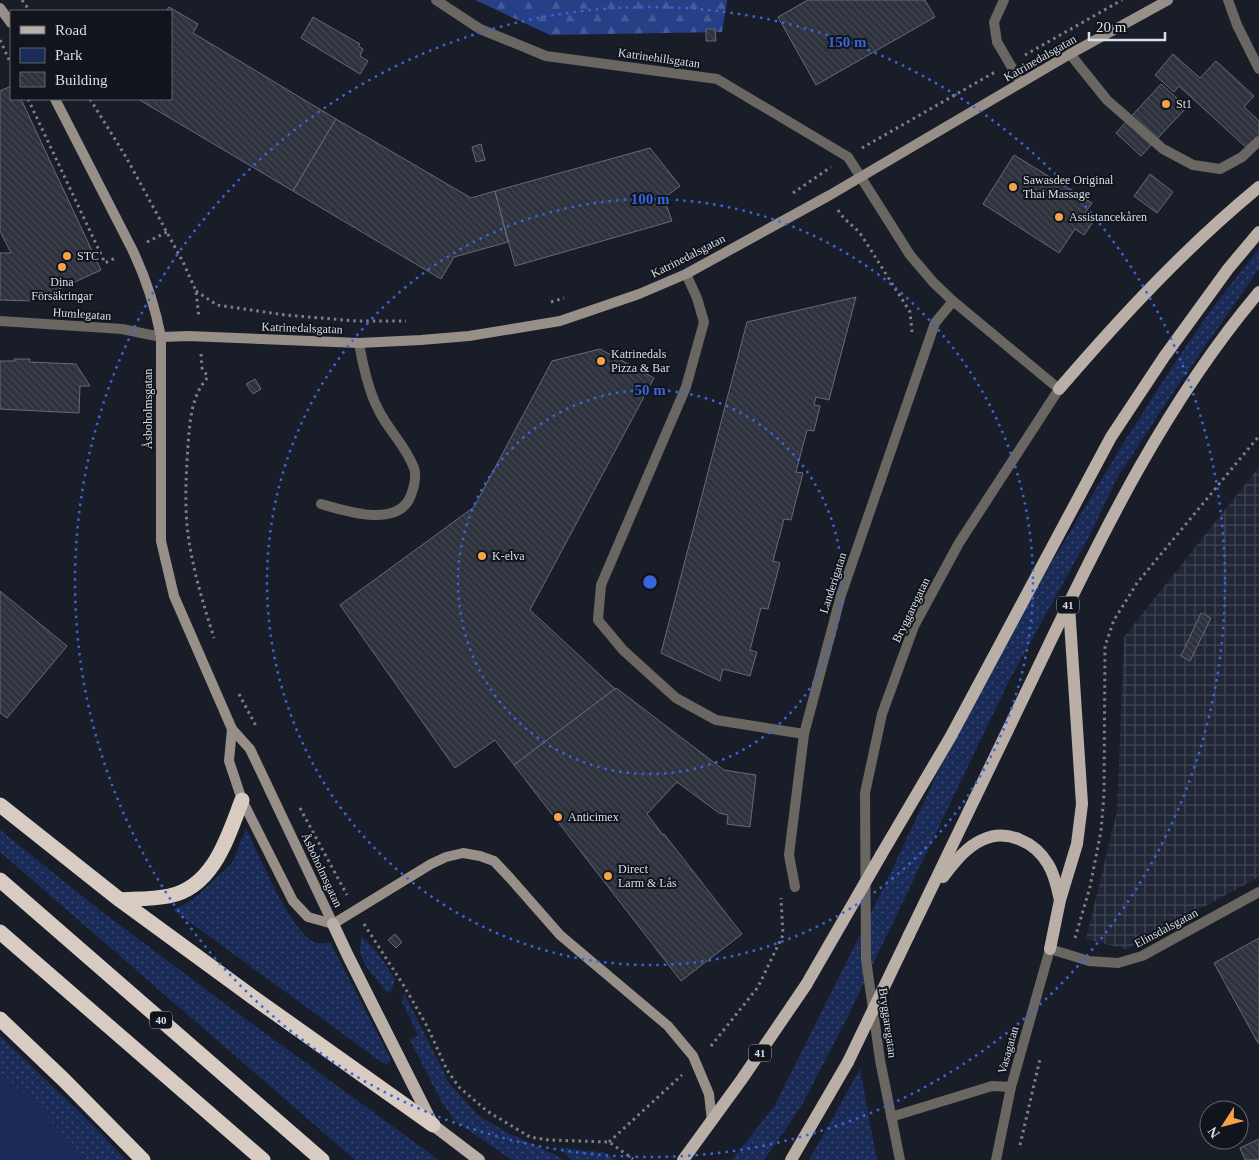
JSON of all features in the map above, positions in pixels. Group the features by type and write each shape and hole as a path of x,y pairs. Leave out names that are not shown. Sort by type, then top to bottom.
{"highway":[{"path":"120,900 172,896 204,876 215,862 225,843 242,800"},
{"path":"0,805 120,900 254,998 433,1124"},
{"name":"40","path":"0,880 322,1160"},
{"path":"0,932 263,1160"},
{"path":"0,1019 143,1160"}],"main road":[{"path":"1059,389 1160,278 1223,216 1259,187"},
{"name":"41","path":"683,1160 742,1079 806,985 951,736 1111,438 1164,357 1228,269 1259,232"},
{"name":"41","path":"790,1160 848,1062 1068,604 1141,464 1196,375 1259,292"},
{"path":"1050,949 1060,900 1078,844 1082,804 1068,604"},
{"path":"930,893 968,849 982,840 999,835 1013,837 1027,843 1041,853 1049,865 1060,900"},
{"path":"333,924 433,1124 480,1160"}],"street":[{"name":"Katrinehillsgatan","path":"436,0 480,29 546,56 717,79 848,157 860,177"},
{"path":"1004,0 994,22 996,42 1022,83"},
{"name":"Katrinedalsgatan","path":"161,337 200,336 359,343 469,336 560,321 639,294 686,274 830,195 1070,54 1168,0"},
{"path":"1228,0 1237,25 1259,69"},
{"path":"0,8 10,23"},
{"path":"1070,54 1107,100 1163,149 1193,165 1220,169 1242,157 1259,141"},
{"name":"Åsboholmsgatan","path":"56,100 144,273 154,304 161,337 161,541 174,596 232,729 250,749 333,924"},
{"path":"860,177 910,255 933,282 952,301 1059,389"},
{"path":"686,274 697,298 704,322 686,387 601,585 598,620 623,650 676,698 716,720 804,734"},
{"name":"Landerigatan","path":"794,887 789,855 804,734 841,595 935,323 952,301"},
{"name":"Humlegatan","path":"0,321 122,329 161,337"},
{"path":"320,504 360,515 386,514 397,511 409,500 414,484 415,470 378,409 362,359 359,343"},
{"name":"Bryggaregatan","path":"900,1160 880,1060 866,959 865,793 882,714 914,626 958,543 1059,389"},
{"name":"Åsboholmsgatan","path":"232,729 229,761 242,800 293,901 308,917 333,924"},
{"path":"333,924 431,864 446,857 463,853 494,861 560,935 668,1026 693,1056 709,1094 712,1121"},
{"name":"Elinsdalsgatan","path":"1050,949 1090,962 1118,963 1142,956 1259,892"},
{"name":"Vasagatan","path":"996,1160 1011,1087 1050,949"},
{"path":"892,1117 992,1086 1011,1087"}],"path":[{"path":"786,198 818,174 892,130 1122,0"},
{"path":"0,40 10,62"},
{"path":"91,100 126,157 183,262 196,291 202,368 208,377 199,387 194,400 191,418 185,488 186,513 195,571 214,638"},
{"path":"818,174 844,221 854,226 862,236 910,312 912,334"},
{"path":"196,291 218,305 285,315 356,321 413,320"},
{"path":"550,302 568,297"},
{"path":"1070,954 1090,887 1101,831 1104,794 1105,646 1114,620 1137,583 1259,436"},
{"path":"238,692 257,727"},
{"path":"300,806 356,911 404,986 448,1070 459,1087 488,1111 530,1137 549,1140 608,1142 633,1159"},
{"path":"711,1046 758,988 783,935 780,891"},
{"path":"1018,1150 1041,1054"},
{"path":"608,1142 683,1074"}],"shaded area":[{"path":"1259,467 1259,877 1126,949 1086,939 1117,811 1124,637"}],"green space":[{"path":"475,0 727,0 722,32 550,35"},
{"path":"1259,248 1259,269 1174,391 1117,478 1092,531 1009,681 847,1018 802,1105 764,1160 732,1160 775,1105 884,887 950,746 1019,617 1124,442 1174,364 1211,310"},
{"path":"246,828 275,889 294,921 312,941 316,943 330,942 391,1060 388,1065 173,910 195,898 232,863"},
{"path":"0,830 101,911 439,1160 355,1160 0,852"},
{"path":"361,935 380,956 395,979 391,992 387,993 365,965 360,953"},
{"path":"404,993 449,1083 479,1116 510,1134 558,1156 562,1160 512,1160 455,1121 441,1101 410,1040 418,1035 402,1002"},
{"path":"0,1036 88,1120 126,1160 87,1160 32,1101 0,1072"},
{"path":"860,1069 877,1160 809,1160"},
{"path":"0,1072 32,1101 87,1160 0,1160"},
{"path":"559,1147 606,1153 616,1160 571,1160"}],"building":[{"path":"808,0 925,0 935,17 816,85 778,17"},
{"path":"169,7 198,24 193,33 336,119 293,191 140,100 172,100 172,10 167,10"},
{"path":"313,17 360,44 358,46 363,49 360,56 368,61 360,74 301,38"},
{"path":"706,29 715,29 716,41 706,41"},
{"path":"1173,54 1200,78 1216,61 1254,96 1244,107 1259,121 1259,139 1249,150 1179,86 1174,92 1155,75"},
{"path":"1161,84 1187,107 1141,156 1116,133"},
{"path":"10,86 10,100 21,100 101,270 33,301 0,300 0,253 11,253 0,231 0,91"},
{"path":"336,119 471,198 495,191 508,242 454,257 441,279 293,191"},
{"path":"481,144 485,160 476,162 472,147"},
{"path":"650,148 680,186 664,198 672,221 515,266 495,191"},
{"path":"1014,155 1092,203 1085,213 1095,219 1084,235 1075,229 1059,253 983,204"},
{"path":"1150,174 1173,192 1157,213 1134,196"},
{"path":"856,297 829,400 816,397 814,405 820,406 814,431 807,430 796,472 803,473 791,520 784,519 773,561 780,563 768,609 761,608 750,650 757,652 750,676 723,669 720,681 661,653 747,322"},
{"name":"K-elva","path":"600,349 654,378 530,610 615,689 514,765 495,740 455,768 340,605 474,507 552,361"},
{"path":"14,359 30,359 29,362 76,364 90,386 80,386 79,413 0,409 0,361 15,361"},
{"path":"255,379 261,389 253,394 246,384"},
{"path":"0,591 67,646 7,718 0,713"},
{"path":"1201,613 1211,618 1190,661 1181,656"},
{"path":"616,688 724,770 756,775 750,827 727,824 728,815 719,813 677,782 647,814 742,934 681,981 514,765"},
{"path":"395,934 402,942 396,948 388,940"},
{"path":"1259,938 1259,1043 1258,1043 1214,963"},
{"path":"1259,1139 1259,1160 1245,1160 1241,1150 1249,1150 1249,1144"}],"place":[{"name":"St1","path":"1166,104"},
{"name":"Sawasdee Original Thai Massage","path":"1013,187"},
{"name":"Assistancekåren","path":"1059,217"},
{"name":"STC","path":"67,256"},
{"name":"Dina Försäkringar","path":"62,267"},
{"name":"Katrinedals Pizza & Bar","path":"601,361"},
{"name":"K-elva","path":"482,556"},
{"name":"Anticimex","path":"558,817"},
{"name":"Direct Larm & Lås","path":"608,876"}]}
